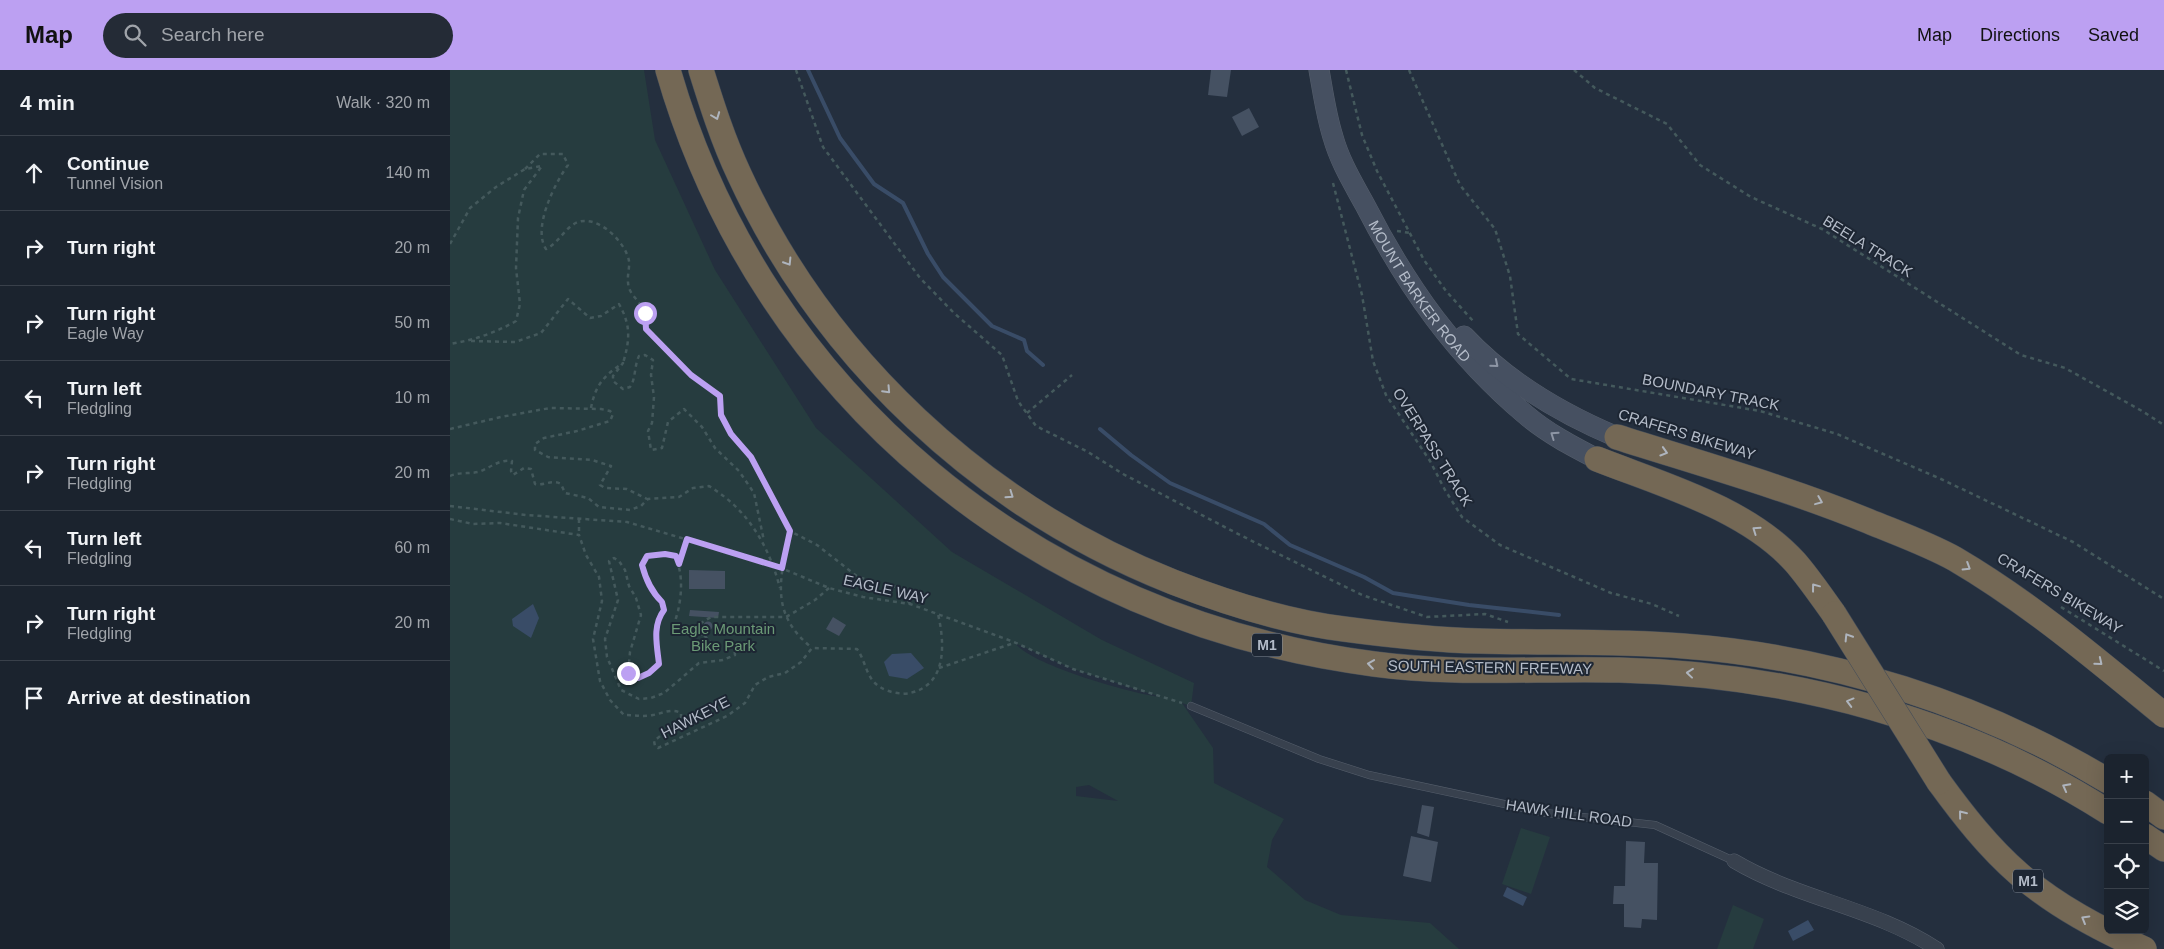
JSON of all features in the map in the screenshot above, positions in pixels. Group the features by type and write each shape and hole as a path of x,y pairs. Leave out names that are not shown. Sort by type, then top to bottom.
{"highway":[{"name":"SOUTH EASTERN FREEWAY","path":"668,70 704,175 738,240 774,301 816,358 880,428 933,476 996,524 1048,556 1103,585 1194,622 1244,639 1312,655 1379,665 1453,669 1616,670 1686,673 1754,682 1823,695 1898,714 1959,736 2024,764 2084,796 2104,809"},
{"name":"SOUTH EASTERN FREEWAY","path":"701,70 713,109 738,174 808,294 854,355 902,406 956,455 1012,497 1073,535 1135,567 1201,593 1249,607 1338,628 1409,637 1479,641 1617,642 1688,647 1758,655 1824,668 1896,686 1959,709 2024,736 2104,779"},
{"path":"1617,437 1811,498 1911,538 1953,558 2042,616 2164,715"},
{"name":"M1","path":"1597,459 1731,514 1768,538 1794,561 1834,614 1939,782 1982,838 2020,875 2060,904 2105,931 2144,949"},
{"path":"2149,806 2164,817"},
{"path":"2149,839 2164,849"}],"main road":[{"name":"MOUNT BARKER ROAD","path":"1319,70 1333,138 1347,175 1402,273 1431,316 1488,380 1527,416 1563,441 1597,459"},
{"name":"MOUNT BARKER ROAD","path":"1326,70 1336,118 1348,155 1383,225 1416,280 1447,319 1472,344 1517,383 1568,415 1617,437"}],"street":[{"name":"HAWK HILL ROAD","path":"1734,861 1751,871 1862,912 1918,936 1937,949"}],"lane":[{"name":"HAWK HILL ROAD","path":"1191,706 1319,759 1369,775 1546,813 1656,825 1734,861"}],"path":[{"path":"796,70 822,147 920,278 954,313 1002,355 1018,401 1036,426 1088,452 1124,474 1362,595 1427,617 1485,614 1510,622"},
{"path":"1346,70 1362,135 1377,171 1424,260 1446,291 1475,323"},
{"name":"BOUNDARY TRACK","path":"1409,70 1460,185 1495,229 1510,276 1518,334 1571,379 1760,411 1837,434 1941,479 2073,542 2164,599"},
{"name":"BEELA TRACK","path":"1574,70 1595,88 1667,124 1700,165 1751,197 1822,229 2022,355 2066,368 2164,425"},
{"path":"450,244 470,208 496,187 525,169 540,154 563,154 568,165 556,181 542,226 542,242 546,249 554,245 564,232 579,222 597,223 624,247 629,262 627,274 630,290 645,313 646,329 691,375 720,396 721,415 731,434 751,457 790,531 817,546 858,577 900,588 910,604"},
{"path":"450,344 468,341 496,332 516,321 520,304 516,268 518,218 524,190 542,166 525,169"},
{"name":"OVERPASS TRACK","path":"1333,182 1362,295 1373,361 1386,395 1430,461 1462,517 1500,546 1611,592 1652,604 1679,616"},
{"path":"468,341 515,342 541,333 568,299 590,318 601,316 619,304 627,318 629,343 623,363 613,376 613,381 623,389 630,387 633,383 634,371 639,356 645,355 654,360 651,375 654,397 652,423 648,431 651,450 662,448 668,422 684,409 702,427 715,448 738,471 754,493 764,541 774,565 780,588 782,608 794,632 812,648 857,649 863,657 866,671 880,687 904,694 923,690 934,680 939,668 943,644 938,614"},
{"path":"591,408 594,394 609,372 623,363"},
{"path":"1026,413 1072,375"},
{"path":"450,429 501,416 550,408 591,408 610,411 614,414 610,421 544,438 535,444 536,450 548,457 592,460 611,466 600,485 605,488 627,489 648,500 679,497 694,488 709,486 741,510 764,541"},
{"path":"450,476 458,473 479,472 487,466 506,460 512,461 511,471 513,475 524,468 532,469 536,484 540,486 558,482 565,493 588,498 599,507 630,510 641,506 648,500"},
{"name":"EAGLE WAY","path":"450,506 627,522 774,565 829,588 863,597 910,604 1014,642 1073,668 1191,706"},
{"path":"450,519 473,524 507,524 579,535 579,519"},
{"path":"780,588 790,531"},
{"name":"HAWKEYE","path":"579,535 586,555 599,577 602,601 593,639 600,681 610,700 624,715 654,715 664,711 681,713 681,719 654,741 655,746 658,748 727,716 745,703 755,685 768,677 785,673 801,662 812,648"},
{"path":"679,564 687,539"},
{"path":"703,634 694,636 684,635 676,630 674,622 680,600 681,579 676,556 654,554 647,556 642,565 647,583 662,602 664,610 657,620 656,633 659,664 649,673 638,678 628,673 630,652 640,615 636,598 629,586 625,570 619,561 614,558 609,561 608,566 618,600 605,639 607,657 621,690 639,698 651,698 664,693 699,663 723,660 735,655 734,646 713,645 703,634 701,623 711,617 786,617 815,600 829,588"},
{"name":"CRAFERS BIKEWAY","path":"2054,602 2119,641 2164,671"},
{"path":"939,668 1014,642"}],"green space":[{"name":"Eagle Mountain Bike Park","path":"450,70 644,70 655,140 715,270 816,428 952,552 1102,640 1194,683 1191,706 1182,703 1213,748 1214,783 1284,819 1272,840 1267,867 1305,900 1341,915 1430,923 1459,949 450,949","holes":["1015,643 1073,669 1161,697 1106,684 1061,669 1025,652","1089,785 1118,801 1076,796 1076,787"]},
{"path":"1521,828 1550,837 1531,894 1502,884"},
{"path":"1733,905 1764,919 1753,949 1717,949"}],"water":[{"path":"533,604 539,618 531,638 513,626 512,619"},
{"path":"911,653 924,668 907,679 889,676 884,662 892,654"},
{"path":"1507,887 1527,897 1523,906 1503,896"},
{"path":"1808,920 1814,930 1793,941 1788,931"}],"building":[{"path":"1211,70 1231,70 1227,97 1208,95"},
{"path":"1249,108 1259,127 1242,136 1232,117"},
{"path":"689,570 725,571 725,589 689,589"},
{"path":"690,610 719,612 718,618 689,616"},
{"path":"833,617 846,625 839,636 826,629"},
{"path":"708,622 712,626 708,630 704,626"},
{"path":"1422,805 1434,807 1429,837 1417,833"},
{"path":"1411,836 1438,842 1431,882 1403,876"},
{"path":"1626,841 1645,842 1644,863 1658,863 1657,920 1642,919 1641,928 1624,927 1624,904 1613,904 1614,886 1625,886"}],"waterway":[{"path":"808,70 840,138 874,184 903,203 928,254 943,277 992,326 1024,340 1027,351 1043,365"},
{"path":"1100,429 1131,455 1170,483 1264,524 1290,545 1364,577 1393,593 1469,605 1559,615"}],"route":[{"path":"628,673 638,678 649,673 659,664 656,633 657,620 664,610 662,602 647,583 642,565 647,556 665,554 676,556 679,564 687,539 782,568 790,531 751,457 731,434 721,415 720,396 691,375 646,329 645,313"}]}
